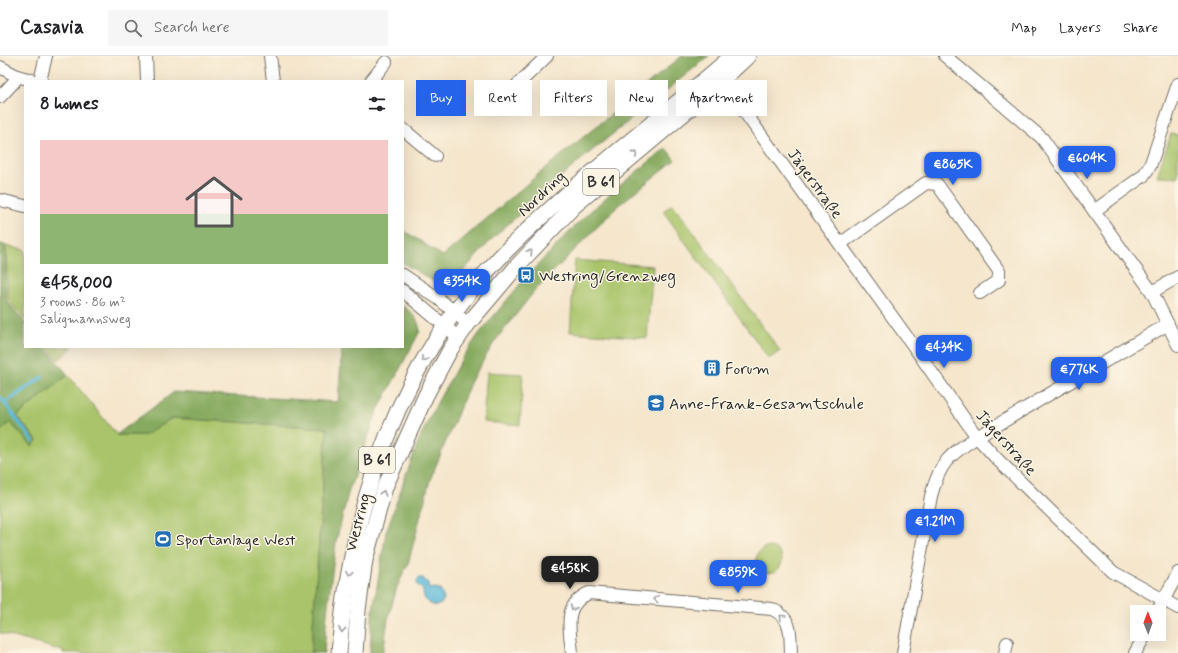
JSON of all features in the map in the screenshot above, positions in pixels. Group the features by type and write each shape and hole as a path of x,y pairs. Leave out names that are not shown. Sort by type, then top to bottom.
{"main road":[{"name":"Nordring","path":"444,326 474,286 506,251 565,195 732,56"},
{"name":"Nordring","path":"468,324 516,266 574,206 706,95 748,56"},
{"name":"Westring","path":"356,653 358,610 365,560 385,487 409,430 426,395 450,350 468,324"},
{"name":"Westring","path":"339,653 344,607 358,528 378,458 408,389 444,326"}],"street":[{"path":"40,80 46,56"},
{"path":"146,56 147,80"},
{"path":"270,56 274,80"},
{"path":"522,80 547,56"},
{"path":"946,56 1042,138 1152,292 1178,345"},
{"path":"372,80 386,62"},
{"path":"0,66 17,76 31,80"},
{"path":"0,97 14,82 17,76"},
{"path":"1094,211 1143,176 1150,166 1178,84"},
{"name":"Jägerstraße","path":"747,116 977,437 997,459 1113,572 1178,608"},
{"path":"404,130 435,156"},
{"path":"840,244 926,183 937,184 999,271 999,280 980,293"},
{"path":"0,200 24,206"},
{"path":"404,276 439,299 468,324"},
{"path":"1152,292 1178,277"},
{"path":"404,292 459,338"},
{"path":"903,653 935,480 944,461 977,437 1168,324"},
{"path":"1161,605 1178,573"},
{"path":"572,653 571,610 579,598 589,593 772,609 784,616 789,625 791,653"},
{"path":"1135,653 1142,641"}],"green space":[{"path":"682,56 709,56 679,80 676,80 676,83 668,89 668,80 653,80"},
{"path":"615,111 615,116 635,116 555,182 493,238 450,286 438,284 404,264 404,231 443,256"},
{"path":"1171,134 1178,135 1178,177 1157,176"},
{"path":"666,148 675,160 620,204 537,288 495,341 471,381 430,480 408,564 397,587 388,619 383,653 370,653 372,616 386,532 421,435 460,362 478,335 526,277 583,218"},
{"path":"673,204 780,351 769,359 663,211"},
{"path":"0,244 5,245 6,300 24,322 24,348 46,348 68,375 17,416 37,441 32,446 10,422 0,432"},
{"path":"6,246 24,250 24,319 8,300"},
{"path":"575,260 653,266 647,338 570,332"},
{"path":"404,307 410,311 418,323 420,331 377,412 349,490 336,542 327,613 324,653 311,653 327,428 172,418 145,435 116,435 174,392 338,402 342,348 404,348"},
{"path":"48,348 72,348 58,360"},
{"path":"487,372 523,374 520,425 483,422"},
{"name":"Sportanlage West","path":"68,375 117,435 145,435 172,418 327,428 311,653 63,653 63,651 0,633 0,432 10,422 32,446 37,440 17,416"},
{"path":"769,547 779,550 782,560 779,570 769,573 759,570 756,560 759,550"}],"water":[{"path":"419,578 423,578 428,583 429,589 435,588 440,590 444,599 441,604 436,606 426,601 423,590 417,585"}],"waterway":[{"path":"5,403 42,377"},
{"path":"0,397 33,441"}],"place":[{"name":"Westring/Grenzweg","path":"526,275"},
{"name":"Forum","path":"712,368"},
{"name":"Anne-Frank-Gesamtschule","path":"656,403"},
{"name":"Sportanlage West","path":"163,539"}]}
